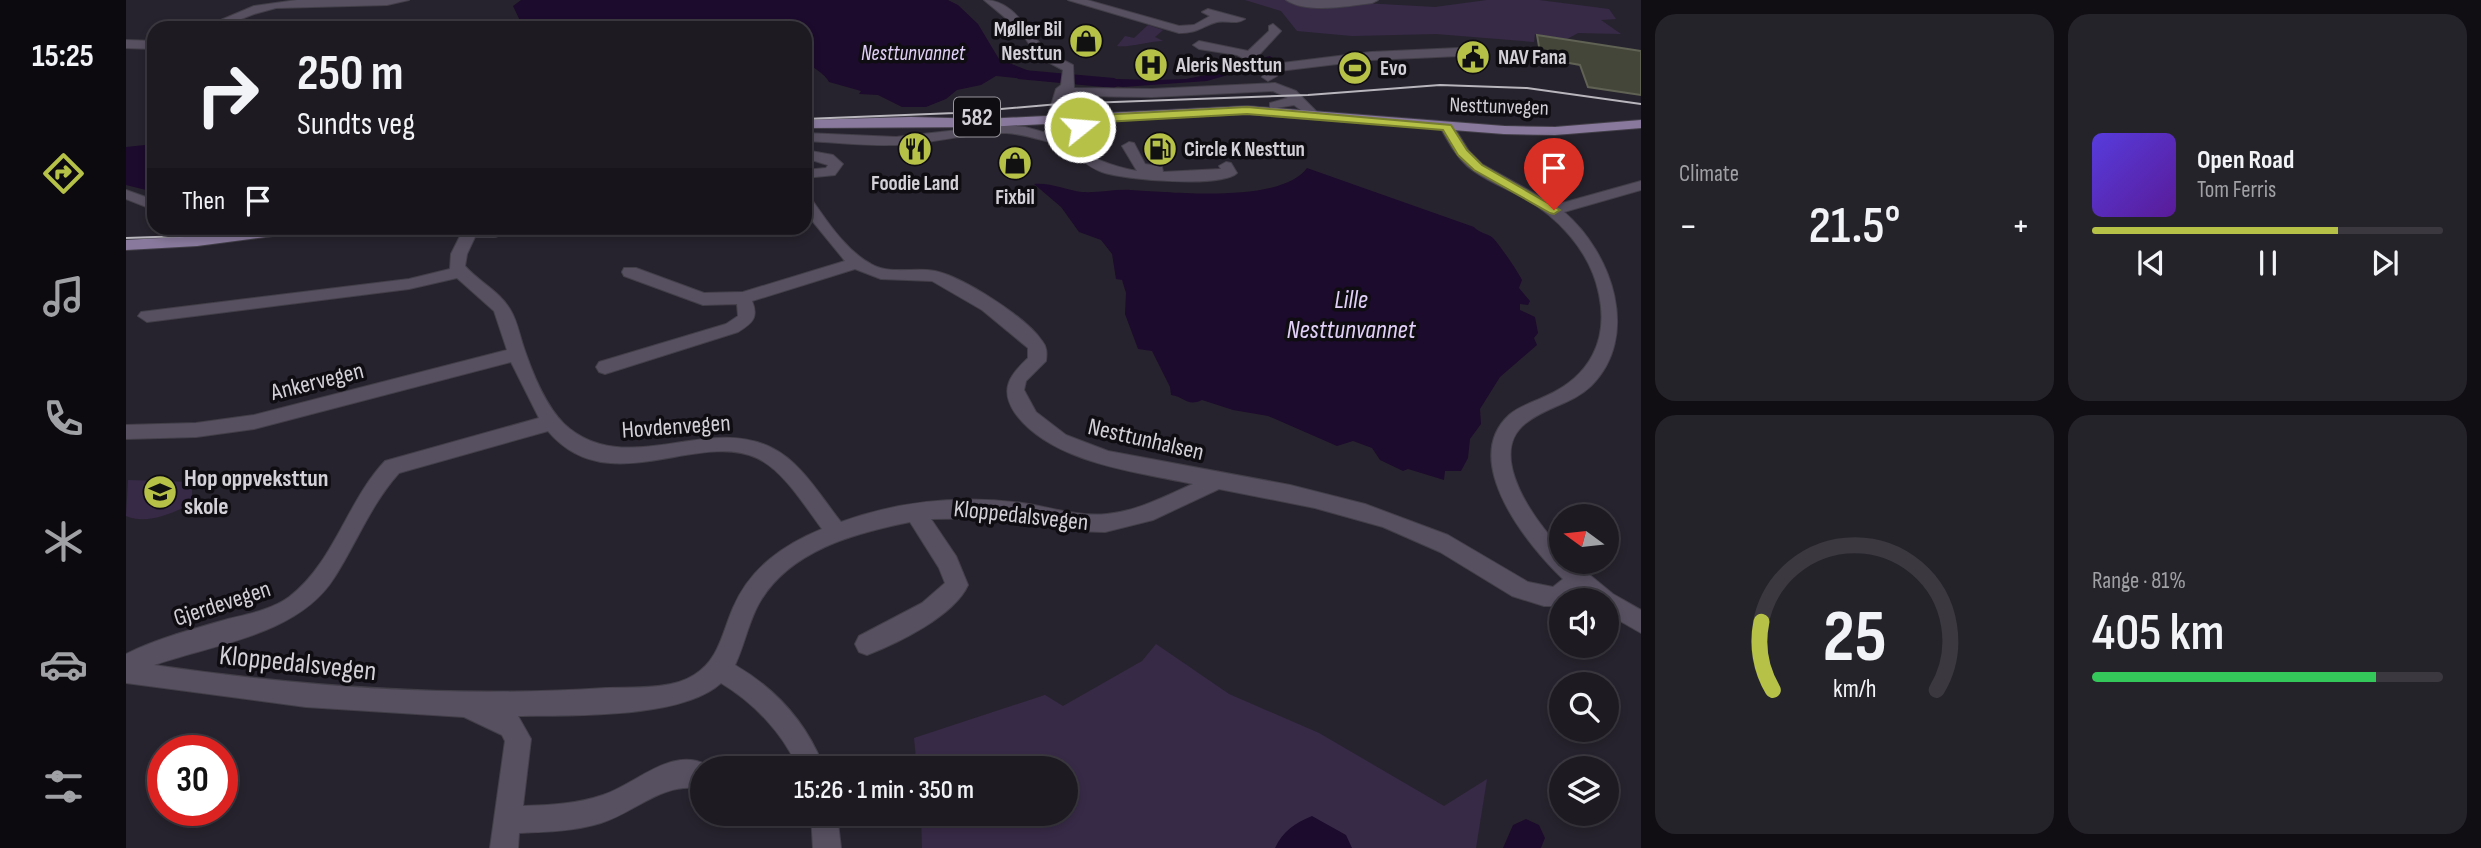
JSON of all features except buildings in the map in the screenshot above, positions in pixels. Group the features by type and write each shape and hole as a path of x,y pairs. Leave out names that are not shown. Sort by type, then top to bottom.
{"main road":[{"name":"Nesttunvegen","path":"1079,116 1275,106 1447,127 1555,131 1641,124"},
{"name":"Nesttunvegen","path":"812,124 1305,108"},
{"path":"126,245 197,242 246,235"}],"street":[{"path":"226,21 278,4 363,4 403,0"},
{"path":"1074,0 1179,29 1193,30 1212,19 1239,19 1208,12"},
{"path":"1292,0 1330,5 1372,0"},
{"path":"995,1 1024,28 1041,53 1069,68 1070,101 1079,116 1080,128 1072,141"},
{"path":"1252,55 1268,41 1275,31 1271,30"},
{"path":"126,44 147,44"},
{"path":"1199,45 1252,55 1270,67 1371,56 1459,52"},
{"name":"Nesttunvegen","path":"1198,89 1269,77 1273,73 1270,67"},
{"path":"1069,85 1062,89 1058,116 1082,155 1119,173 1230,173 1226,166"},
{"name":"Nesttunvegen","path":"1069,85 1126,93 1275,87 1287,90 1305,108"},
{"path":"1447,127 1462,152 1478,168 1554,210 1576,231 1600,270 1611,312 1610,333 1604,356 1583,386 1520,418 1509,427 1502,454 1503,471 1510,490 1530,528 1561,565 1589,588"},
{"path":"812,137 896,141 1003,129 1072,141"},
{"path":"1129,146 1140,167 1147,170 1176,172 1209,169"},
{"path":"812,155 828,158 835,164 831,172 812,173"},
{"path":"1554,210 1641,185"},
{"path":"126,194 147,202"},
{"name":"Nesttunhalsen","path":"812,212 856,262 875,272 934,276 952,282 1030,337 1038,352 1037,360 1018,378 1016,397 1029,417 1059,440 1106,458 1212,480"},
{"path":"147,316 408,284 460,272 457,267 459,254 468,235"},
{"path":"630,272 703,299 743,298 839,270 856,262"},
{"name":"Hovdenvegen","path":"460,272 493,297 500,306 517,354 552,422 571,440 602,453 618,455 644,456 729,444 754,448 764,452 784,469 837,532"},
{"path":"605,367 743,322 748,312 743,298"},
{"name":"Ankervegen","path":"126,432 196,430 254,422 517,354"},
{"name":"Gjerdevegen","path":"126,666 181,644 274,617 297,604 325,574 379,481 393,467 552,422"},
{"path":"1212,480 1296,494 1386,519 1442,542 1512,586 1529,593 1557,597 1578,580"},
{"name":"Kloppedalsvegen","path":"126,672 240,690 400,704 463,706 576,703 648,697 700,685 720,669 731,652 744,609 767,573 798,550 837,532 914,511 943,507 980,507 1091,524 1107,523 1135,518 1210,486 1212,480"},
{"path":"867,644 941,603 953,594 957,585 948,563 914,511"},
{"path":"1619,609 1641,622"},
{"path":"720,669 738,680 770,707 791,730 805,756"},
{"name":"Kloppedalsvegen","path":"463,706 510,726 517,739 504,848"},
{"path":"509,820 568,818 624,802 663,777 677,772 690,772"},
{"path":"826,826 827,848"}],"shaded area":[{"path":"1245,0 1308,0 1435,7 1487,0 1539,0 1609,9 1616,19 1601,20 1621,34 1578,33 1567,39 1535,34 1534,42 1436,34 1352,36 1297,31 1281,11"},
{"path":"1148,25 1163,30 1155,37 1163,41 1117,46 1125,36 1134,38"},
{"name":"Hop oppveksttun skole","path":"128,480 192,482 192,504 151,519 126,516"},
{"path":"1156,644 1229,694 1319,733 1444,806 1487,779 1476,848 922,848 921,826 1078,826 1078,756 916,756 914,738 1045,695 1063,706 1142,661"}],"water":[{"name":"Nesttunvannet","path":"521,0 948,0 958,5 978,24 999,59 1032,72 1058,78 1057,82 996,76 981,85 957,90 946,99 926,107 902,107 878,95 859,94 861,91 829,82 812,67 812,21 520,21 513,6"},
{"path":"1270,56 1276,61 1207,81 1123,87 1078,82 1078,78 1186,79 1226,71 1227,67"},
{"path":"147,145 147,190 126,185 126,147"},
{"name":"Lille Nesttunvannet","path":"1307,168 1474,227 1493,238 1522,280 1519,288 1530,301 1528,305 1520,304 1520,310 1535,317 1538,333 1534,338 1537,345 1500,377 1480,409 1481,424 1470,439 1468,458 1461,471 1445,471 1444,480 1408,469 1403,471 1380,460 1372,448 1353,441 1337,446 1268,416 1233,410 1202,400 1189,402 1171,395 1170,387 1152,351 1138,349 1125,314 1126,293 1122,280 1116,279 1112,254 1101,240 1079,232 1061,207 1034,184 1082,192 1125,190 1224,193 1274,187 1294,179"}],"waterway":[{"path":"1024,75 1114,83"},
{"path":"1294,848 1312,834 1333,848"},
{"path":"1522,848 1526,838"}],"tram line":[{"path":"812,119 955,113 1059,104 1308,95 1440,85 1527,88 1641,104"},
{"path":"126,238 194,235"}],"place":[{"name":"Møller Bil Nesttun","path":"1086,41"},
{"name":"NAV Fana","path":"1473,57"},
{"name":"Aleris Nesttun","path":"1151,65"},
{"name":"Evo","path":"1355,68"},
{"name":"Foodie Land","path":"915,149"},
{"name":"Circle K Nesttun","path":"1160,149"},
{"name":"Fixbil","path":"1015,163"},
{"name":"Hop oppveksttun skole","path":"160,492"}],"route":[{"path":"1080,127 1080,120 1247,110 1447,127 1462,152 1478,168 1554,210"}]}
